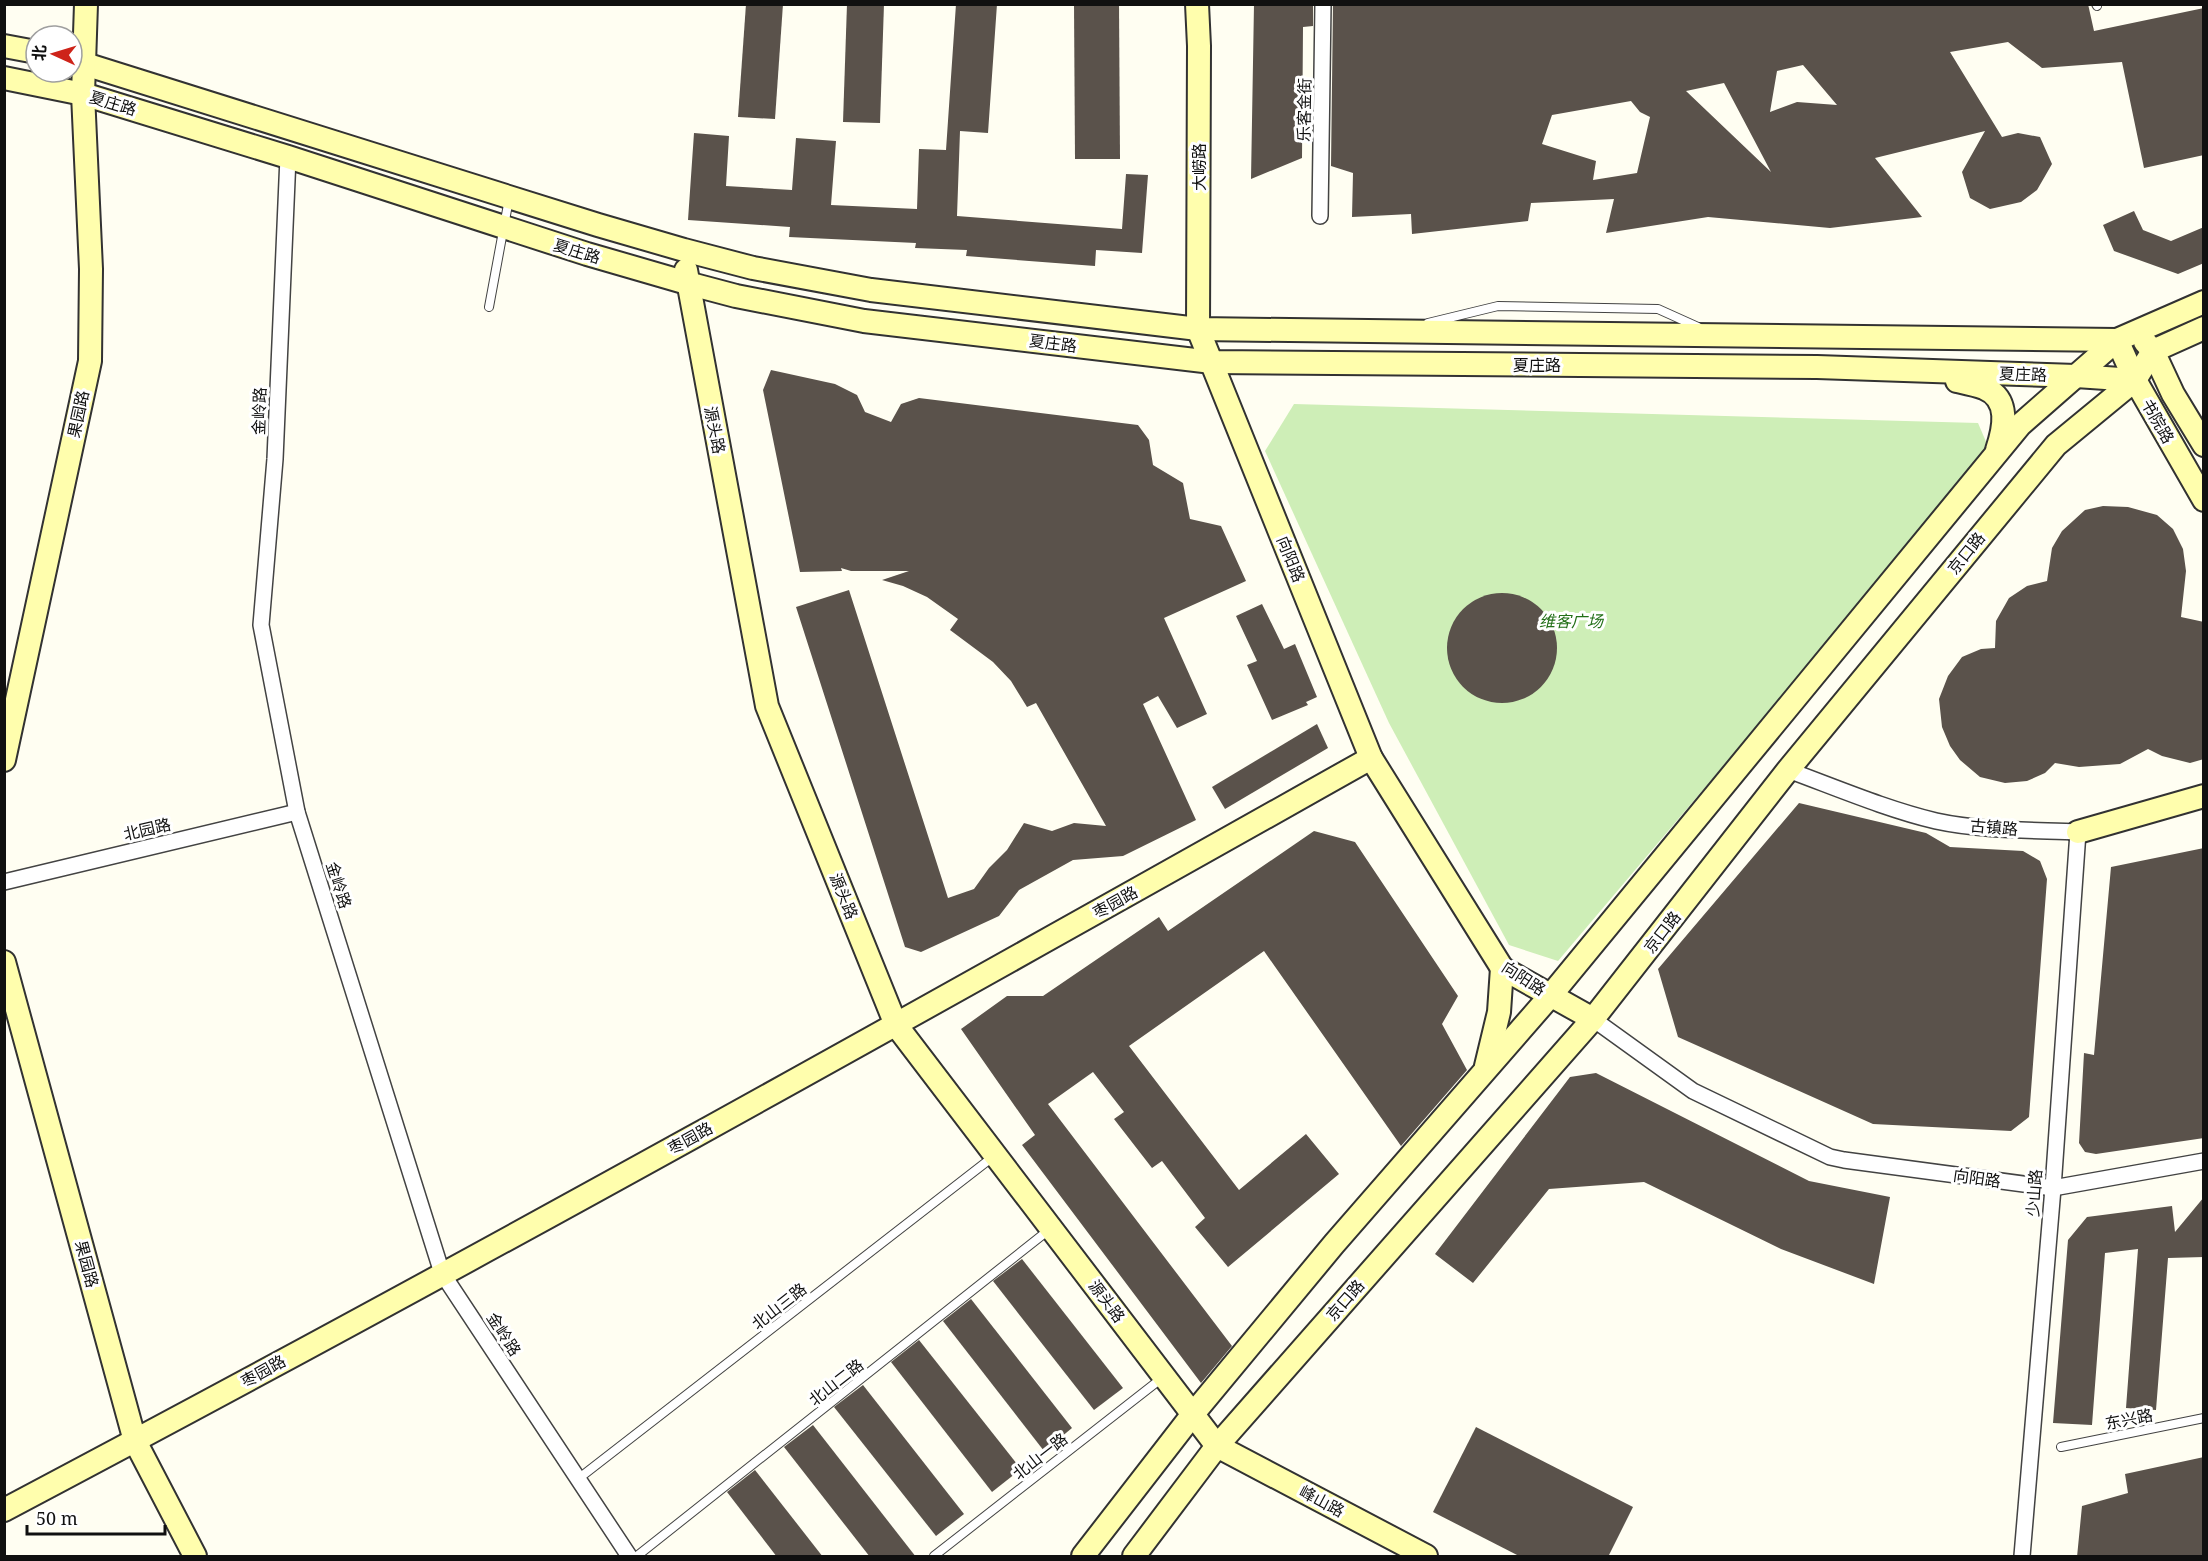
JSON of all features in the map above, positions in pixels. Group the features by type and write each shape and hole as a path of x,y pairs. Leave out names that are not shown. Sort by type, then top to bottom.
{"main road":[{"name":"果园路","path":"83,24 86,4"},
{"name":"大崂路","path":"1197,4 1199,46 1198,329"},
{"path":"4,46 24,50"},
{"name":"夏庄路","path":"84,63 684,250 753,268 871,290 1198,329 2127,336"},
{"name":"夏庄路","path":"4,78 82,94 288,157 587,254 687,283 736,296 864,321 1212,362 1793,367 2135,380"},
{"name":"果园路","path":"4,760 90,361 91,269 81,84"},
{"name":"源头路","path":"684,250 687,283 767,706 896,1024 1217,1446"},
{"path":"1083,1557 1193,1414 1334,1244 1551,995 2020,425 2076,376 2127,336 2204,302"},
{"path":"2152,351 2204,328"},
{"name":"向阳路","path":"1198,329 1371,758 1502,968 1593,1019"},
{"name":"书院路","path":"2127,336 2152,351 2204,445"},
{"name":"书院路","path":"2127,336 2135,380 2204,500"},
{"name":"京口路","path":"1134,1557 1217,1446 1593,1019 1788,770 2056,445 2135,380 2152,351"},
{"path":"1927,371 1947,379 1984,388 1995,394 2002,409 2004,428 1994,456"},
{"name":"枣园路","path":"4,1510 135,1441 896,1024 1371,758"},
{"name":"古镇路","path":"2078,832 2204,796"},
{"name":"果园路","path":"4,962 135,1441 195,1557"},
{"path":"1485,1071 1499,1012 1502,968"},
{"name":"峰山路","path":"1217,1446 1426,1557"}],"street":[{"name":"乐客金街","path":"1320,216 1323,4"},
{"name":"金岭路","path":"288,157 275,459 261,626 297,812 442,1273 629,1557"},
{"name":"古镇路","path":"1788,770 1891,808 1938,821 1987,828 2078,832"},
{"name":"北园路","path":"4,882 297,812"},
{"name":"少山路","path":"2022,1557 2078,832"},
{"name":"向阳路","path":"1593,1019 1693,1091 1830,1156 1844,1160 2052,1188 2204,1161"}],"lane":[{"path":"489,307 509,197"},
{"name":"北山三路","path":"578,1479 995,1155"},
{"name":"北山二路","path":"637,1557 1052,1228"},
{"name":"北山一路","path":"934,1557 1164,1376"},
{"name":"东兴路","path":"2061,1447 2204,1418"}],"green space":[{"name":"维客广场","path":"1294,404 1978,423 1990,451 1558,961 1509,945 1389,723 1265,451"}],"building":[{"path":"746,4 783,4 775,119 738,117"},
{"path":"847,4 884,4 880,123 843,122"},
{"path":"956,4 997,4 988,133 960,131 957,216 1122,229 1126,174 1148,175 1142,253 1096,250 1095,266 966,256 967,250 915,248 916,243 789,237 790,227 688,220 694,133 729,136 726,186 792,190 796,138 836,141 831,205 917,209 919,149 946,150"},
{"path":"1074,4 1119,4 1120,159 1075,159"},
{"path":"1254,4 1313,4 1313,26 1303,27 1302,158 1251,179"},
{"path":"1333,4 2088,4 2094,31 2204,8 2204,155 2144,168 2122,62 2042,68 2008,42 1950,52 2002,137 2018,133 2040,137 2052,164 2037,190 2021,202 1990,209 1970,198 1962,172 1985,131 1875,158 1922,217 1830,228 1708,217 1606,233 1614,199 1531,203 1528,221 1412,234 1411,214 1352,217 1353,173 1331,166","holes":["1803,65 1837,105 1797,102 1770,112 1777,71","1724,83 1771,172 1686,91","1631,101 1640,112 1650,117 1637,173 1593,180 1596,161 1542,144 1552,115"]},
{"path":"2134,211 2143,230 2171,241 2204,227 2204,263 2178,274 2114,251 2103,225"},
{"path":"771,370 835,384 857,395 865,412 891,422 901,404 919,398 1138,425 1149,440 1153,465 1183,483 1190,519 1221,526 1246,581 1164,618 1207,714 1177,728 1158,696 1143,704 1196,820 1123,856 1073,860 1019,890 999,916 921,952 905,947 796,607 849,590 948,898 974,889 989,868 1007,850 1024,823 1052,831 1074,823 1106,826 1036,703 1027,707 1011,681 993,662 950,630 958,619 927,597 903,586 882,580 909,571 851,571 841,568 842,571 800,572 763,390"},
{"path":"2103,506 2128,507 2157,515 2173,529 2183,549 2186,571 2181,617 2204,622 2204,759 2190,763 2162,756 2148,749 2120,764 2079,767 2055,763 2045,773 2027,781 2005,783 1980,777 1960,760 1950,746 1942,727 1939,699 1948,676 1962,657 1981,649 1995,648 1996,621 2009,598 2027,586 2047,581 2052,548 2062,531 2085,510"},
{"path":"1502,593 1523,597 1541,609 1553,627 1557,648 1553,669 1541,687 1523,699 1502,703 1481,699 1463,687 1451,669 1447,648 1451,627 1463,609 1481,597"},
{"path":"1262,604 1284,649 1295,644 1317,697 1306,702 1308,705 1272,720 1247,665 1257,661 1236,616"},
{"path":"1317,724 1328,748 1225,809 1212,787"},
{"path":"1799,803 1926,833 1950,847 2023,851 2040,861 2047,879 2029,1117 2011,1131 1873,1124 1678,1037 1658,969"},
{"path":"1314,831 1355,842 1458,996 1442,1024 1467,1070 1401,1146 1264,951 1129,1046 1239,1190 1306,1134 1339,1174 1228,1267 1195,1227 1205,1218 1162,1161 1152,1168 1114,1119 1124,1112 1093,1072 1048,1104 1232,1346 1201,1383 1022,1145 1035,1135 961,1029 1007,996 1043,996 1159,917 1168,931"},
{"path":"2204,848 2204,1138 2096,1154 2085,1152 2079,1143 2084,1053 2094,1055 2111,867"},
{"path":"1596,1073 1809,1181 1890,1197 1874,1284 1781,1249 1644,1182 1549,1189 1473,1283 1435,1254 1570,1077"},
{"path":"2204,1197 2204,1257 2168,1258 2156,1410 2126,1408 2138,1249 2105,1253 2092,1425 2053,1423 2068,1240 2087,1217 2172,1206 2175,1232"},
{"path":"1022,1259 1123,1388 1094,1410 993,1281"},
{"path":"971,1299 1072,1428 1044,1451 943,1321"},
{"path":"919,1340 1021,1469 992,1492 891,1362"},
{"path":"863,1385 964,1514 936,1536 834,1407"},
{"path":"813,1425 916,1557 870,1557 784,1447"},
{"path":"1476,1427 1633,1507 1608,1557 1521,1557 1433,1512"},
{"path":"2204,1457 2204,1557 2077,1557 2082,1506 2128,1493 2125,1474"},
{"path":"755,1470 823,1557 777,1557 727,1492"}]}
